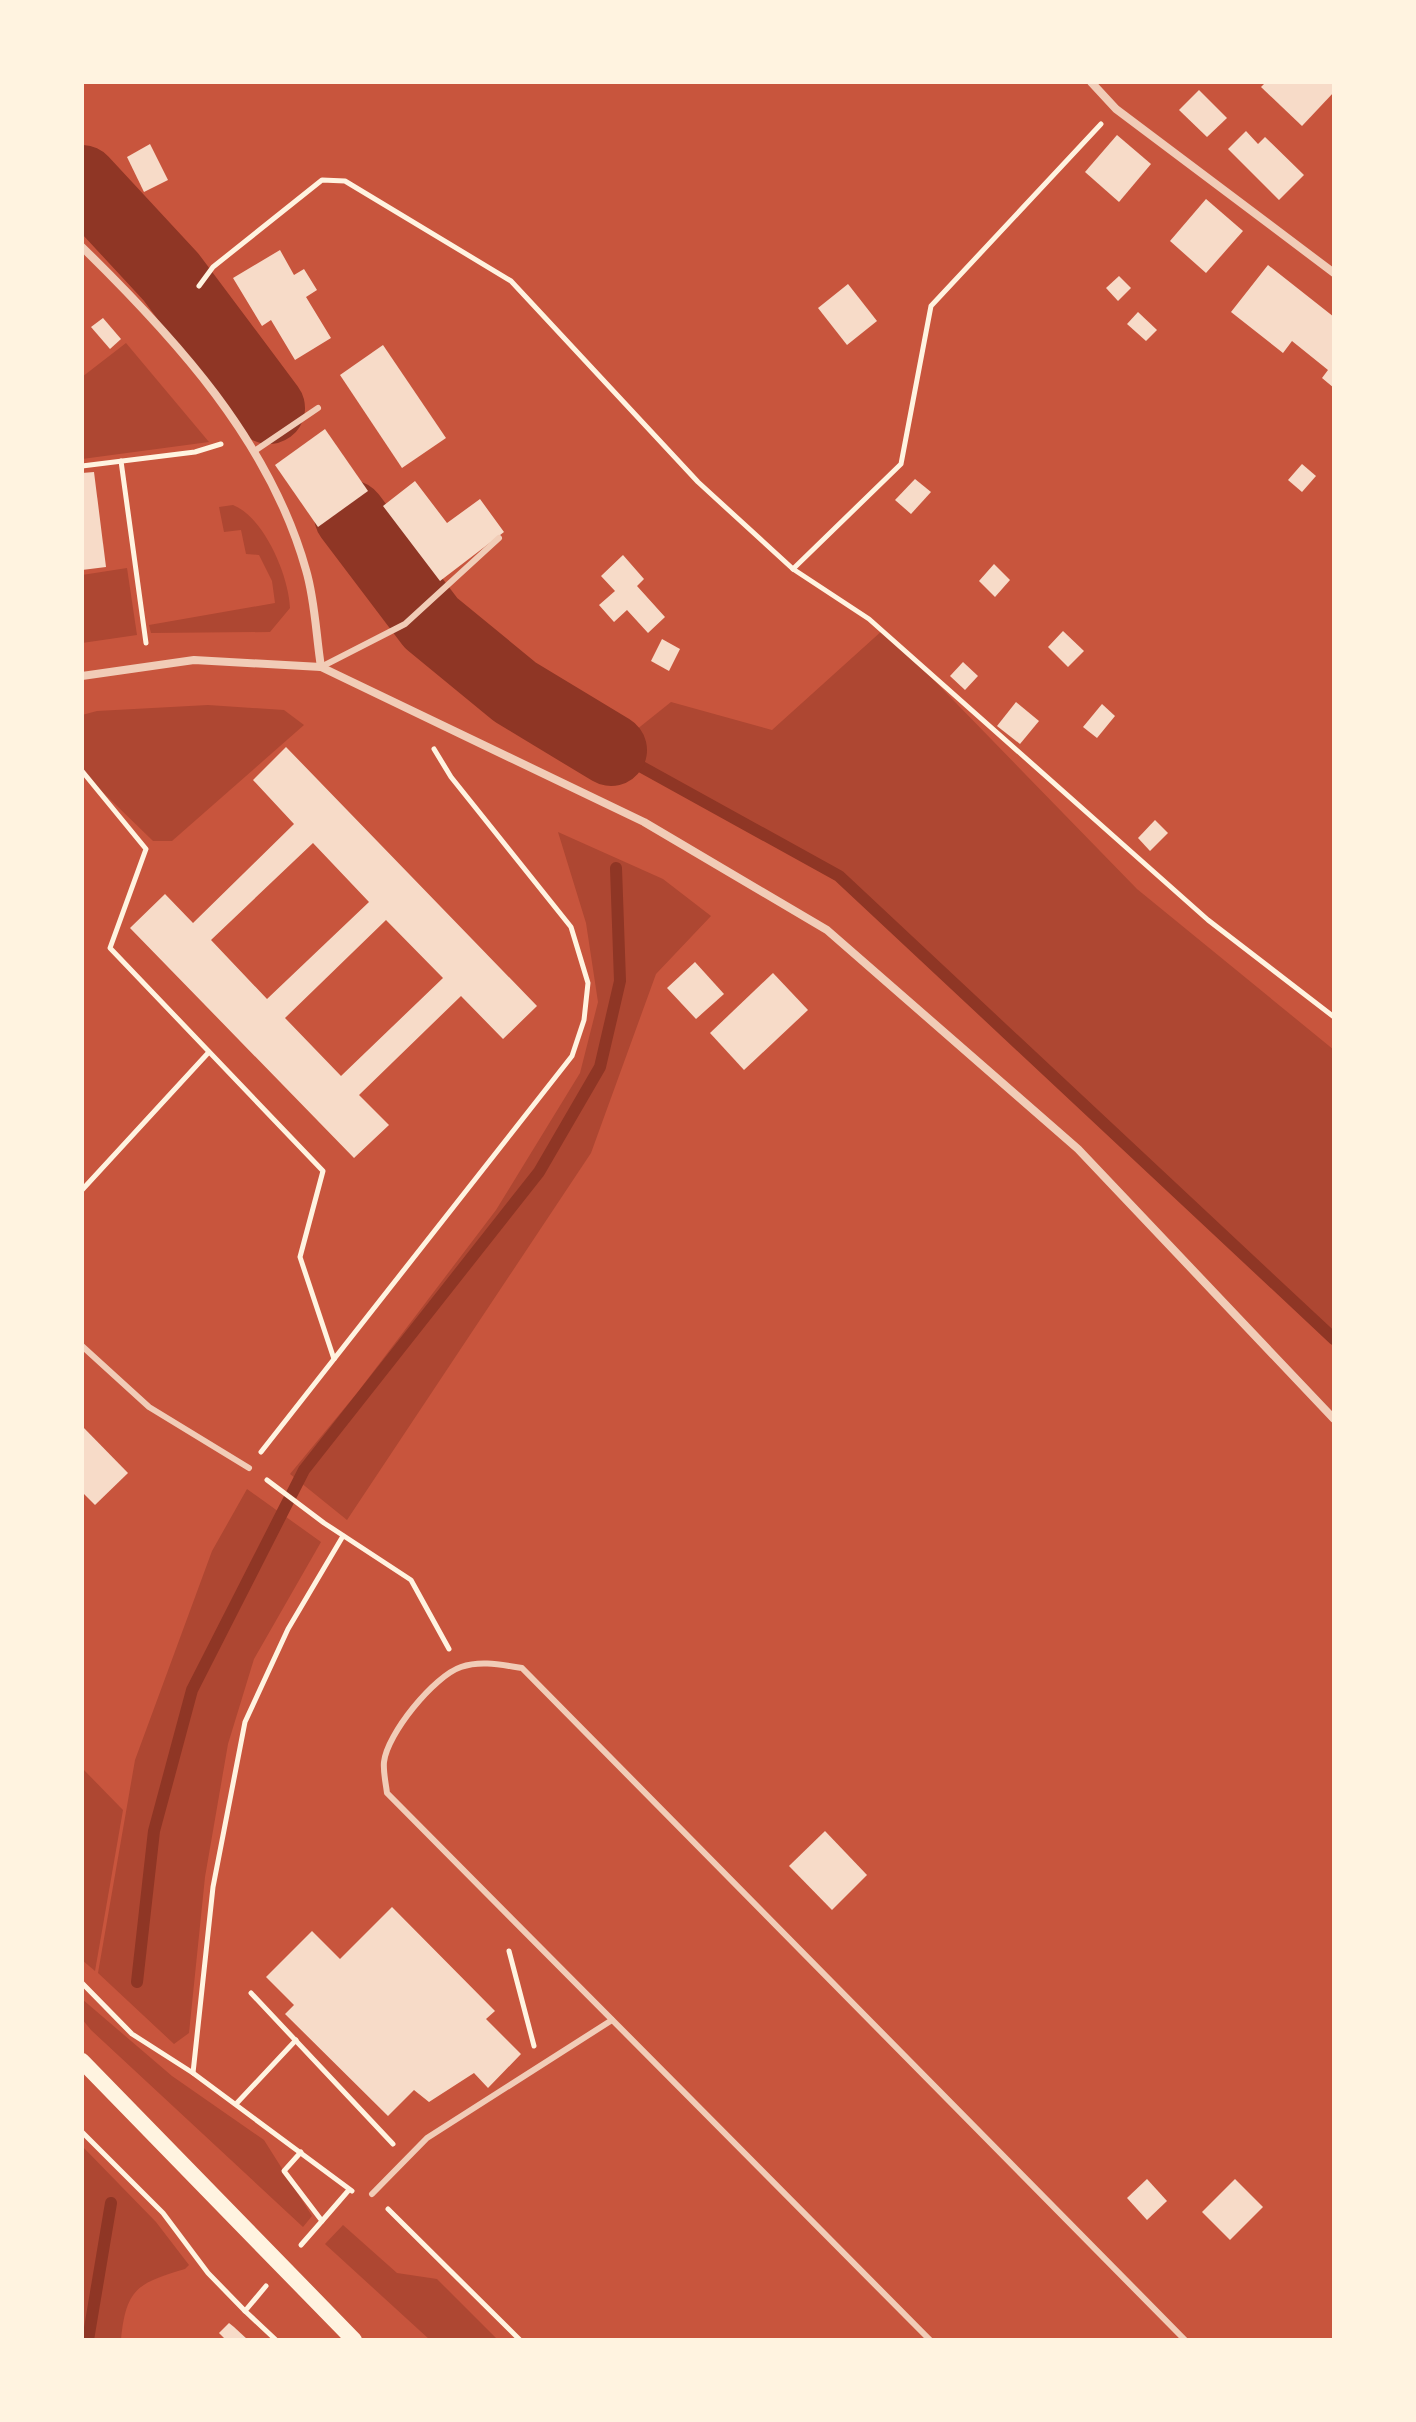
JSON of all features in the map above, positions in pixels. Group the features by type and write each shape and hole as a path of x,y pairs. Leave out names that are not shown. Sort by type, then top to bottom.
{"main road":[{"path":"82,2061 354,2340"}],"street":[{"path":"1091,82 1116,109 1334,273"},
{"path":"82,247 157,320 256,450 306,570 321,667"},
{"path":"82,676 194,660 321,667 644,822 827,930 1078,1149 1334,1419"}],"lane":[{"path":"256,450 318,408"},
{"path":"321,667 405,624 499,538"},
{"path":"82,1346 149,1407 249,1468"},
{"path":"930,2340 387,1793 384,1762 396,1731 424,1696 459,1667 492,1663 522,1668 1185,2340"},
{"path":"372,2194 409,2160 427,2138 612,2020"}],"path":[{"path":"793,569 901,464 931,306 1116,109"},
{"path":"199,286 213,267 322,180 345,181 511,281 698,482 793,569 869,619 1208,920 1334,1017"},
{"path":"82,466 195,452 244,436"},
{"path":"121,461 149,666"},
{"path":"413,713 451,777 571,927 588,983 584,1020 572,1056 249,1468 324,1523 411,1580 459,1667"},
{"path":"82,771 146,849 110,948 323,1171 300,1257 334,1360"},
{"path":"82,1190 209,1052"},
{"path":"193,2073 213,1887 245,1722 288,1629 343,1536"},
{"path":"496,1903 539,2066"},
{"path":"82,1983 132,2034 236,2104 348,2191 372,2194 520,2340"},
{"path":"251,1993 409,2160"},
{"path":"236,2104 296,2040"},
{"path":"82,2132 163,2213 208,2273 245,2311"},
{"path":"322,2221 348,2191"}],"shaded area":[{"path":"126,343 209,442 82,459 82,377"},
{"path":"233,505 255,522 273,549 285,580 290,608 270,632 151,633 149,625 275,603 272,581 259,555 246,554 241,530 224,532 219,507"},
{"path":"127,568 137,635 82,643 82,575"},
{"path":"884,629 1137,889 1334,1050 1334,1339 839,876 611,750 671,702 772,730"},
{"path":"208,705 284,710 304,725 172,841 153,841 82,772 82,715 97,711"},
{"path":"558,832 663,879 711,916 656,974 591,1153 347,1520 290,1474 357,1393 496,1210 580,1073 598,1002 586,923"},
{"path":"247,1489 321,1542 254,1659 228,1744 205,1877 189,2033 174,2044 98,1973 135,1760 212,1551"},
{"path":"82,1768 123,1810 95,1971 82,1960"},
{"path":"82,1999 172,2076 264,2140 312,2216 303,2227 91,2030 82,2019"},
{"path":"82,2146 156,2222 189,2265 137,2290 126,2309 121,2340 82,2340"},
{"path":"343,2225 397,2273 437,2279 498,2340 430,2340 325,2244"}],"building":[{"path":"1266,82 1334,82 1334,92 1302,126 1261,87"},
{"path":"1199,90 1227,118 1207,137 1179,110"},
{"path":"1246,131 1258,144 1265,137 1304,175 1279,200 1228,149"},
{"path":"1117,135 1151,164 1119,202 1085,172"},
{"path":"150,144 168,180 144,192 127,157"},
{"path":"1206,199 1243,231 1206,273 1170,241"},
{"path":"280,250 294,275 304,269 317,290 306,297 331,338 295,360 271,320 262,326 233,278"},
{"path":"1268,265 1334,317 1334,388 1322,378 1328,370 1292,341 1283,353 1231,312"},
{"path":"1119,276 1131,288 1118,301 1106,288"},
{"path":"848,284 877,321 847,345 818,308"},
{"path":"1138,312 1157,330 1146,341 1127,324"},
{"path":"103,318 121,339 110,349 91,327"},
{"path":"383,345 446,438 402,468 340,375"},
{"path":"325,429 368,491 318,527 275,465"},
{"path":"1302,464 1316,476 1302,492 1288,480"},
{"path":"94,472 106,567 82,570 82,473"},
{"path":"915,479 931,492 911,514 895,500"},
{"path":"415,481 447,523 480,499 504,532 440,581 383,506"},
{"path":"623,555 644,579 637,586 665,617 648,633 627,610 614,622 599,605 615,591 601,576"},
{"path":"994,564 1010,580 995,597 979,581"},
{"path":"1063,631 1084,651 1068,667 1048,647"},
{"path":"662,639 680,649 669,671 651,661"},
{"path":"963,662 978,676 965,690 950,676"},
{"path":"1016,702 1039,721 1020,744 997,726"},
{"path":"1102,704 1115,716 1097,738 1083,727"},
{"path":"286,747 537,1006 503,1039 461,996 359,1095 389,1125 354,1158 130,928 165,894 193,923 294,824 253,780","holes":["313,843 369,902 267,999 211,940","386,920 443,978 341,1076 285,1018"]},
{"path":"1155,820 1168,833 1150,851 1138,838"},
{"path":"695,962 724,994 696,1019 667,988"},
{"path":"773,973 808,1010 744,1070 710,1033"},
{"path":"82,1426 128,1473 95,1505 82,1492"},
{"path":"825,1831 867,1875 832,1910 789,1866"},
{"path":"392,1907 495,2011 486,2019 521,2054 488,2088 474,2073 429,2102 414,2090 388,2116 285,2014 294,2005 266,1977 312,1931 340,1959"},
{"path":"1147,2179 1167,2201 1147,2220 1127,2198"},
{"path":"1235,2179 1263,2207 1230,2240 1202,2212"},
{"path":"229,2323 248,2340 226,2340 219,2333"}],"waterway":[{"path":"82,181 171,277 269,408"},
{"path":"350,516 431,623 515,692 611,750"},
{"path":"611,750 839,876 1334,1339"},
{"path":"137,1982 154,1831 192,1690 304,1470 539,1172 600,1067 620,981 616,868"},
{"path":"88,2340 111,2203"}]}
